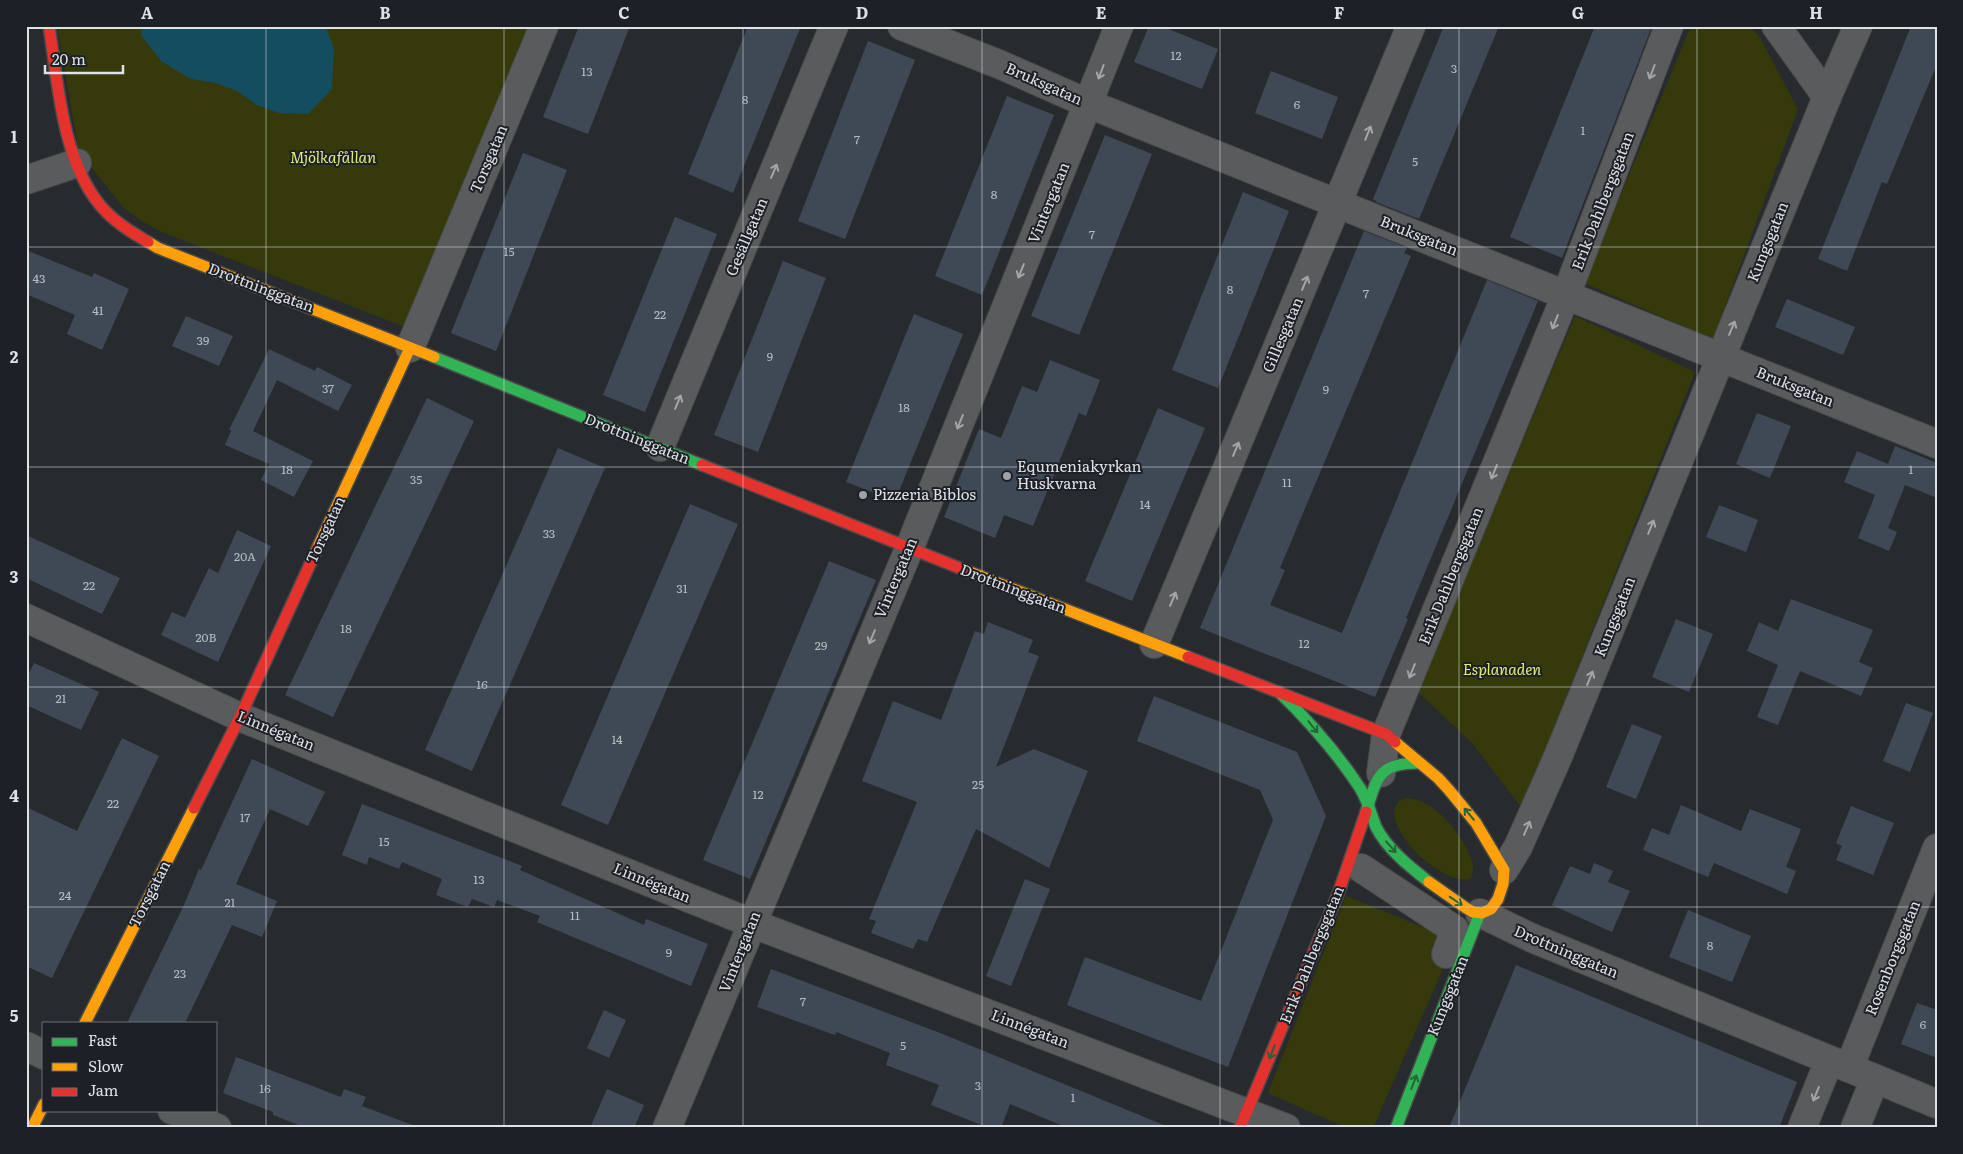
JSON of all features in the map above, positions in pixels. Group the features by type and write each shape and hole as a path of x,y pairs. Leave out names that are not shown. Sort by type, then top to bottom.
{"street":[{"name":"Drottninggatan","path":"49,26 68,134 77,163 88,189 100,205 117,222 135,235 158,248 908,549 1386,734 1438,778 1476,823 1503,877"},
{"name":"Torsgatan","path":"86,1022 240,717 410,348 544,26"},
{"name":"Gesällgatan","path":"660,448 834,26"},
{"name":"Bruksgatan","path":"902,26 1001,65 1089,104 1937,444"},
{"name":"Vintergatan","path":"667,1128 908,549 1119,26"},
{"name":"Gillesgatan","path":"1154,644 1411,26"},
{"name":"Erik Dahlbergsgatan","path":"1243,1120 1338,894 1373,790 1381,773 1386,734 1566,295 1668,26"},
{"path":"1776,26 1827,97"},
{"name":"Kungsgatan","path":"1396,1128 1480,913 1488,911 1497,901 1503,877 1560,750 1827,97 1858,26"},
{"path":"26,180 77,163"},
{"name":"Linnégatan","path":"26,618 240,717 1243,1120 1286,1128"},
{"name":"Drottninggatan","path":"1279,692 1306,718 1326,743 1369,805 1379,833 1406,863 1433,887 1471,911 1480,913 1518,932 1937,1104"},
{"path":"1381,773 1387,768 1403,763 1418,763"},
{"name":"Rosenborgsgatan","path":"1802,1128 1839,1065 1937,848"},
{"path":"1361,868 1456,930 1446,954"},
{"path":"1503,877 1518,932"},
{"path":"26,1046 42,1054"},
{"path":"1855,1128 1875,1079"},
{"path":"32,1128 42,1108"},
{"path":"177,1112 217,1128"}],"green space":[{"name":"Mjölkafållan","path":"57,26 530,26 405,327 162,232 124,208 79,152"},
{"path":"1691,26 1748,26 1759,36 1798,109 1713,339 1584,283"},
{"name":"Esplanaden","path":"1575,316 1695,372 1522,808 1473,744 1418,692"},
{"path":"1406,798 1426,804 1436,810 1453,827 1466,847 1473,865 1470,879 1456,878 1440,871 1424,860 1410,846 1400,831 1395,817 1396,805"},
{"path":"1346,896 1447,937 1446,962 1373,1128 1347,1128 1268,1093"}],"water":[{"path":"142,26 325,26 334,48 332,89 308,114 279,113 257,105 237,91 216,83 191,79 161,61 141,35"}],"building":[{"path":"579,26 630,26 588,134 543,117"},
{"path":"748,26 801,26 733,193 688,174"},
{"path":"1149,26 1161,26 1218,49 1202,89 1134,62"},
{"path":"1444,26 1499,26 1419,219 1376,202 1373,199"},
{"path":"1595,26 1652,26 1562,258 1510,237"},
{"path":"1911,26 1937,26 1937,64 1887,184 1882,182 1847,271 1818,259"},
{"path":"868,41 915,60 845,239 798,221"},
{"path":"1271,71 1338,97 1322,139 1255,113"},
{"path":"1007,96 1054,115 982,295 935,276"},
{"path":"1105,135 1152,154 1079,335 1031,316"},
{"path":"523,153 567,170 496,351 451,333"},
{"path":"1243,192 1289,211 1218,388 1172,370"},
{"path":"675,217 717,234 645,412 603,395"},
{"path":"1364,231 1407,248 1404,253 1411,256 1280,568 1285,570 1270,605 1342,633 1487,280 1538,301 1375,697 1200,628"},
{"path":"26,250 92,277 94,273 129,289 102,350 67,334 75,315 26,294"},
{"path":"783,261 826,278 758,452 714,435"},
{"path":"1787,299 1855,327 1843,355 1775,327"},
{"path":"914,314 963,334 895,501 846,482"},
{"path":"186,316 233,336 219,366 172,346"},
{"path":"269,349 315,371 317,367 352,385 338,411 277,380 253,431 313,461 294,497 261,480 269,464 225,445 231,431 229,430"},
{"name":"Equmeniakyrkan Huskvarna","path":"1050,360 1100,380 1086,416 1079,413 1033,526 1004,515 995,538 944,517 979,429 1001,438 1022,386 1037,392"},
{"path":"427,398 474,421 333,717 285,695"},
{"path":"1158,408 1205,428 1132,601 1085,581"},
{"path":"1757,413 1791,426 1770,478 1736,464"},
{"path":"1895,446 1937,463 1937,498 1905,485 1888,528 1897,532 1889,551 1858,538 1875,495 1844,482 1857,451 1888,464"},
{"path":"558,448 605,468 472,771 425,750"},
{"path":"690,504 738,524 608,825 561,805"},
{"path":"1719,505 1758,520 1746,552 1706,537"},
{"path":"237,530 271,546 218,662 161,635 172,612 185,618 209,568 218,573"},
{"path":"26,535 120,578 102,614 26,578"},
{"path":"829,561 876,580 750,879 703,860"},
{"path":"1791,599 1873,630 1859,662 1873,668 1861,696 1800,671 1778,725 1757,717 1778,665 1747,651 1759,622 1778,631"},
{"path":"1676,619 1713,634 1689,692 1652,677"},
{"path":"988,622 1033,640 1028,652 1039,656 996,767 1034,749 1088,771 1049,868 976,829 927,942 918,939 913,949 871,933 876,921 869,919 917,802 862,781 893,701 941,720 975,631 984,634"},
{"path":"34,663 99,692 81,730 26,705 26,679"},
{"path":"1154,696 1297,752 1326,816 1228,1067 1067,1005 1085,957 1201,1001 1273,820 1260,790 1137,741"},
{"path":"1906,703 1933,713 1910,772 1883,761"},
{"path":"1632,724 1662,736 1636,799 1606,787"},
{"path":"122,738 159,756 52,978 26,966 26,807 77,831"},
{"path":"252,759 325,792 308,826 270,809 236,884 277,901 262,937 232,925 185,1022 127,1022 184,905 199,869 201,870"},
{"path":"362,804 522,866 520,870 644,925 646,919 708,944 691,986 537,922 540,916 497,900 494,907 472,899 468,907 436,895 442,879 402,862 399,869 369,857 367,865 342,855"},
{"path":"1681,805 1741,831 1750,809 1801,829 1786,867 1796,871 1787,894 1714,863 1708,877 1643,850 1652,828 1669,835"},
{"path":"1851,806 1894,823 1873,875 1836,860 1842,846 1836,843"},
{"path":"1594,863 1613,871 1608,882 1630,891 1612,932 1552,905 1570,866 1590,874"},
{"path":"1025,879 1050,889 1011,986 986,976"},
{"path":"1688,910 1751,936 1732,982 1669,957"},
{"path":"1516,965 1797,1082 1779,1128 1449,1128"},
{"path":"771,969 940,1033 1171,1128 1068,1128 1010,1104 1001,1128 989,1128 931,1105 939,1085 886,1065 890,1053 836,1032 835,1035 757,1007"},
{"path":"1917,1003 1937,1010 1937,1058 1901,1044"},
{"path":"604,1010 626,1020 609,1058 587,1048"},
{"path":"236,1057 341,1097 344,1089 366,1097 362,1106 415,1126 414,1128 306,1128 273,1115 273,1112 223,1093"},
{"path":"607,1089 644,1105 634,1128 590,1128"}],"traffic: fast":[{"path":"434,357 702,465"},
{"path":"1279,692 1301,714 1342,762 1363,793 1376,827 1386,843 1429,882"},
{"path":"1366,812 1373,790 1381,775 1395,766 1418,763"},
{"path":"1396,1128 1480,913"}],"traffic: slow":[{"path":"148,242 158,248 434,357"},
{"path":"317,549 410,348"},
{"path":"967,571 1188,657"},
{"path":"1395,742 1438,778 1449,790 1476,823 1504,870 1503,884 1498,899 1491,909 1482,913 1473,912 1466,908 1429,882"},
{"path":"86,1022 194,808"},
{"path":"32,1128 42,1108"}],"traffic: jam":[{"path":"49,26 59,96 77,166 87,186 105,211 122,226 148,242"},
{"path":"702,465 967,571"},
{"path":"194,808 240,717 317,549"},
{"path":"1188,657 1386,734 1395,742"},
{"path":"1240,1128 1338,894 1366,812"}],"place":[{"name":"Equmeniakyrkan Huskvarna","path":"1007,476"},
{"name":"Pizzeria Biblos","path":"863,495"}]}
